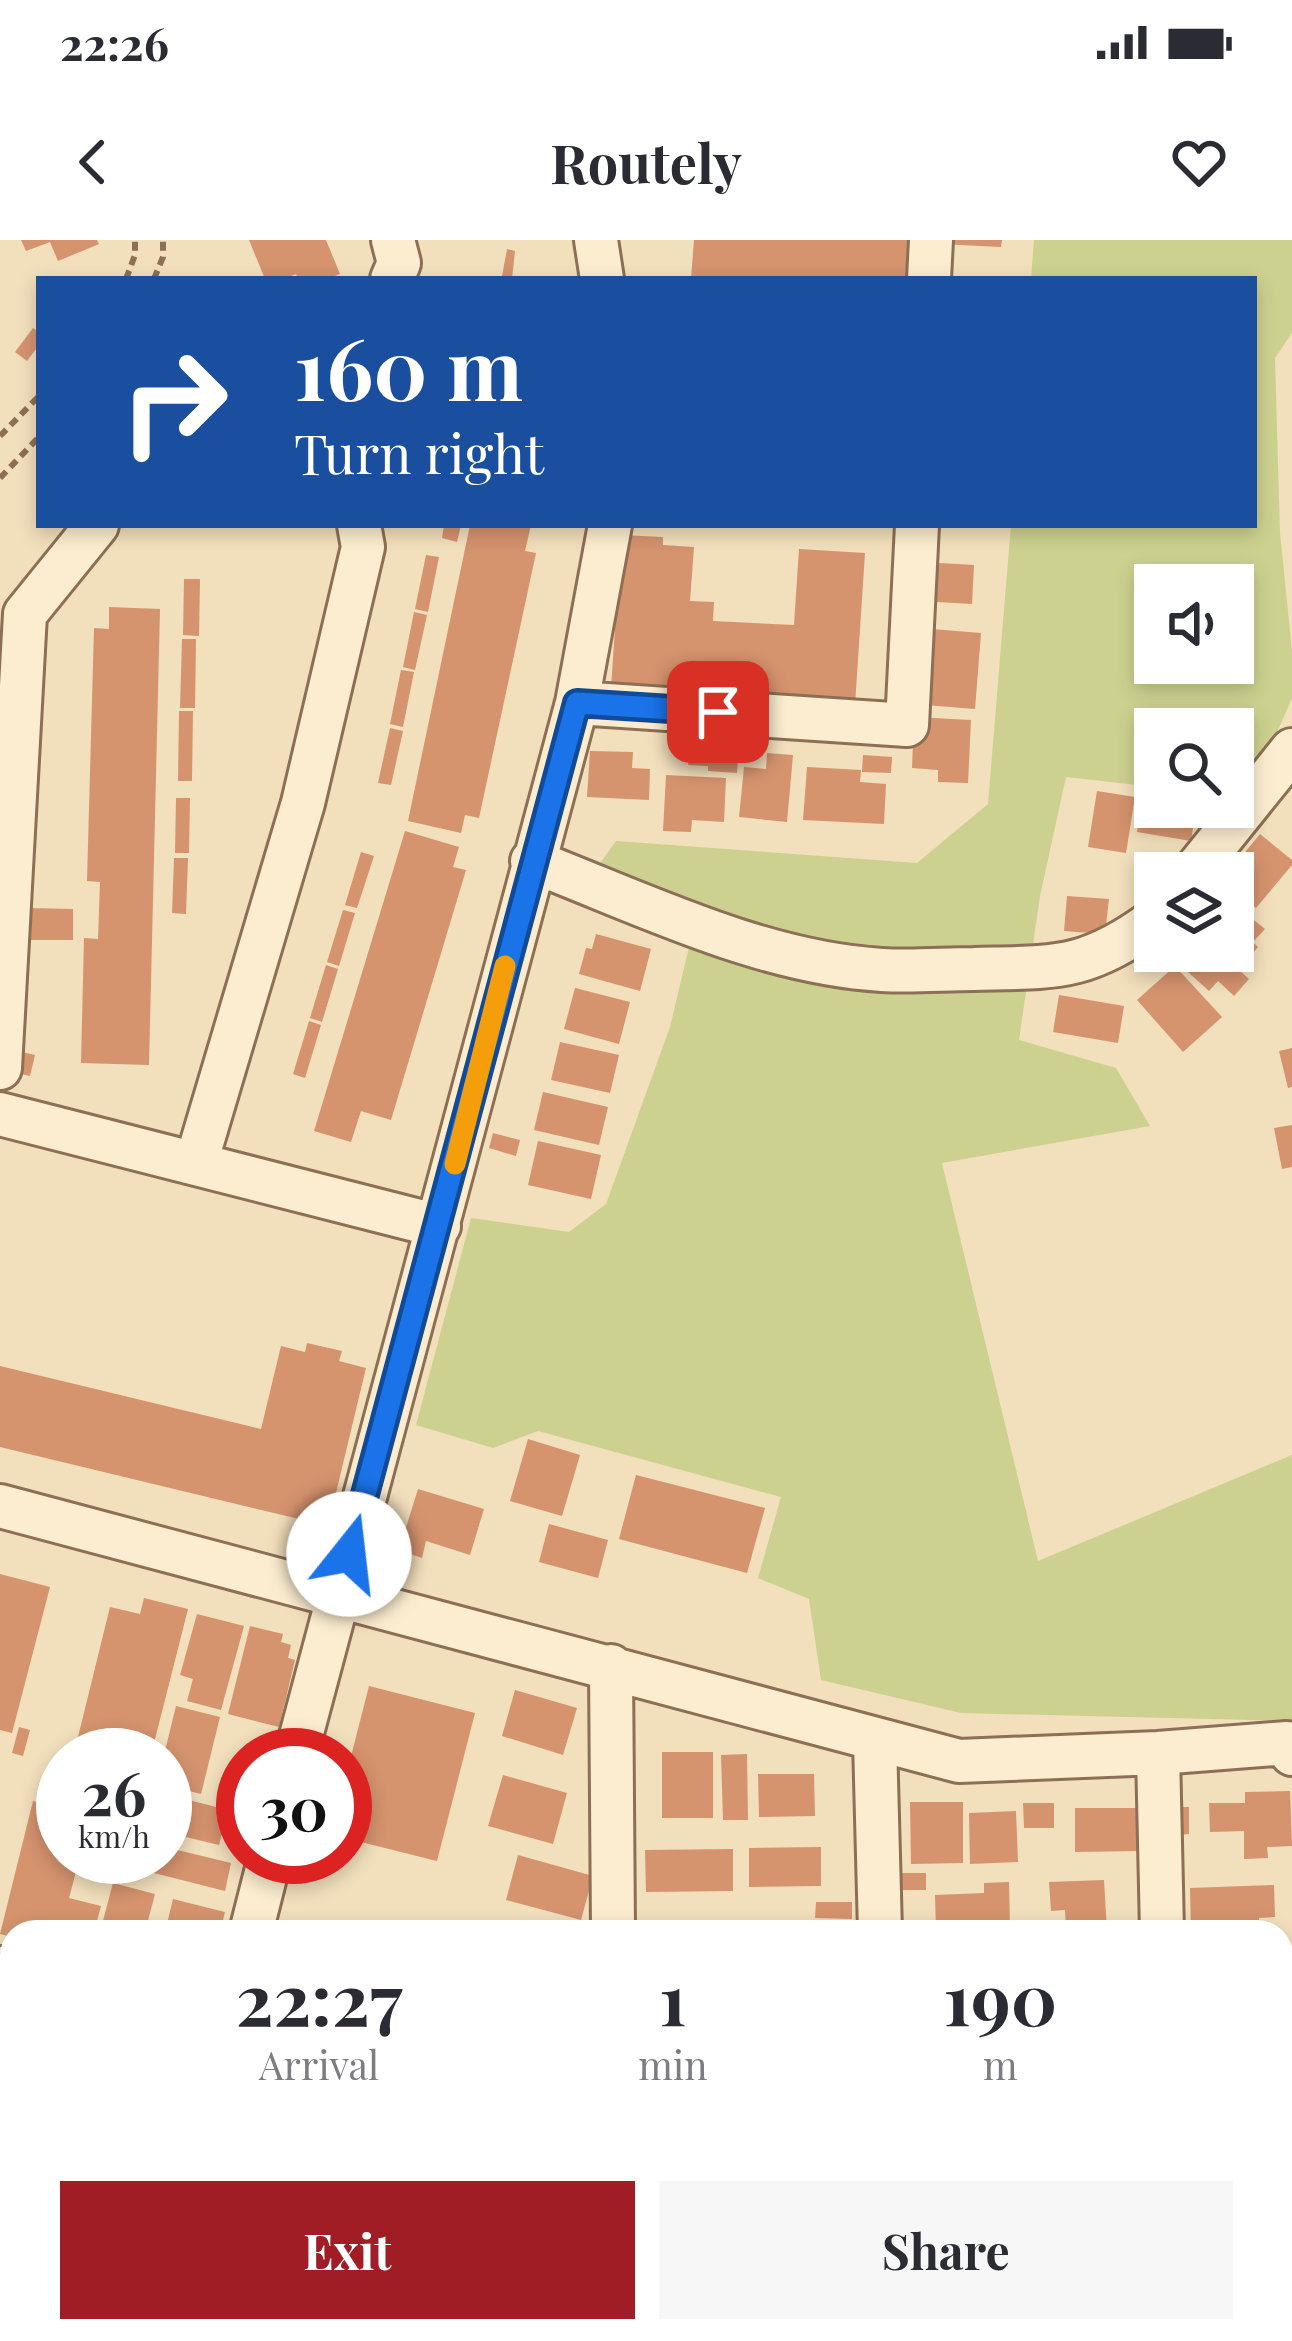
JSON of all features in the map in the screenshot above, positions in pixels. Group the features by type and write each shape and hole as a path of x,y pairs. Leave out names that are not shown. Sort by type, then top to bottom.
{"street":[{"path":"393,240 398,263 393,276"},
{"path":"596,240 602,276"},
{"path":"928,276 931,240"},
{"path":"0,1068 25,614 95,528"},
{"path":"196,1163 303,803 363,547 360,528"},
{"path":"303,1728 577,703 609,528"},
{"path":"577,703 907,725 916,528"},
{"path":"1210,852 1292,750"},
{"path":"532,861 695,924 787,953 880,970 1064,967 1119,947 1134,936"},
{"path":"0,1114 439,1226"},
{"path":"0,1506 959,1761 1287,1743 1292,1754"},
{"path":"611,1666 613,1920"},
{"path":"875,1741 880,1920"},
{"path":"1158,1753 1162,1920"},
{"path":"253,1920 263,1884"}],"path":[{"path":"127,276 135,240"},
{"path":"155,276 163,240"},
{"path":"0,436 36,399"},
{"path":"0,478 36,440"}],"green space":[{"path":"1034,240 1292,240 1292,333 1275,358 1280,533 1292,698 1274,739 1254,759 1254,708 1134,708 1134,785 1066,777 1040,896 1019,1040 1116,1068 1150,1126 942,1163 1038,1561 1292,1455 1292,1721 961,1713 821,1680 809,1599 758,1578 781,1497 538,1431 493,1448 416,1425 471,1218 569,1232 606,1204 670,1027 699,905 598,866 616,841 917,863 988,804 1011,528 1257,528 1257,276 1031,276"}],"building":[{"path":"21,240 97,240 99,244 58,261 50,242 26,251"},
{"path":"249,240 326,240 340,274 335,276 264,276"},
{"path":"694,240 913,240 910,276 691,276"},
{"path":"941,240 1002,240 1001,247 940,244"},
{"path":"507,249 515,251 512,276 502,276"},
{"path":"36,330 36,349 27,361 15,352"},
{"path":"444,528 460,528 457,542 442,538"},
{"path":"469,528 530,528 525,551 536,553 479,818 465,815 461,833 408,821"},
{"path":"621,535 663,537 663,545 694,547 690,601 714,602 713,621 794,625 799,549 865,553 855,705 611,689"},
{"path":"426,555 439,557 428,612 415,609"},
{"path":"922,562 974,565 972,604 920,601"},
{"path":"184,579 200,579 199,636 183,635"},
{"path":"109,607 160,609 149,1065 81,1063 84,938 98,939 100,882 87,881 94,628 109,629"},
{"path":"414,612 427,615 415,670 403,667"},
{"path":"932,629 981,633 975,709 926,705"},
{"path":"182,639 196,639 195,708 180,708"},
{"path":"401,670 414,672 403,727 390,724"},
{"path":"179,711 193,711 192,781 178,781"},
{"path":"914,717 971,720 968,783 938,782 938,770 912,768"},
{"path":"390,728 403,731 391,785 378,783"},
{"path":"690,742 739,745 737,773 688,765"},
{"path":"590,751 633,752 632,768 650,769 649,800 587,797"},
{"path":"767,753 793,755 787,822 739,817 744,767 766,769"},
{"path":"863,755 892,757 891,773 862,772"},
{"path":"807,767 861,770 860,782 886,784 884,824 803,820"},
{"path":"666,775 726,778 724,822 692,820 691,832 663,831"},
{"path":"1097,791 1134,797 1126,853 1088,847"},
{"path":"176,798 190,798 189,853 175,853"},
{"path":"1138,828 1193,828 1191,841 1137,832"},
{"path":"405,831 459,847 453,867 466,870 391,1120 361,1111 351,1142 314,1131"},
{"path":"1260,834 1292,860 1256,908 1254,852 1245,852"},
{"path":"361,852 374,856 357,908 345,905"},
{"path":"174,858 188,858 186,914 172,913"},
{"path":"1067,896 1109,899 1105,934 1064,931"},
{"path":"28,908 73,909 73,940 27,940"},
{"path":"343,910 355,913 339,966 327,962"},
{"path":"1254,920 1265,929 1254,941"},
{"path":"596,934 651,949 640,991 579,974 586,948 592,949"},
{"path":"326,965 338,969 322,1022 310,1018"},
{"path":"1168,972 1181,972 1222,1017 1183,1052 1137,1000"},
{"path":"1188,972 1241,972 1249,979 1234,996 1218,981 1209,991"},
{"path":"575,988 630,1002 619,1044 564,1029"},
{"path":"1059,995 1124,1006 1118,1043 1053,1032"},
{"path":"309,1021 321,1025 305,1078 293,1074"},
{"path":"560,1042 619,1055 610,1093 551,1080"},
{"path":"1292,1048 1292,1087 1288,1088 1279,1051"},
{"path":"22,1052 35,1055 30,1076 17,1073"},
{"path":"543,1092 608,1107 599,1145 534,1130"},
{"path":"1292,1125 1292,1167 1282,1169 1274,1128"},
{"path":"493,1133 520,1140 516,1156 489,1148"},
{"path":"538,1141 601,1155 591,1199 528,1185"},
{"path":"307,1343 342,1351 339,1361 366,1368 328,1526 0,1447 0,1366 261,1429 281,1346 305,1352"},
{"path":"528,1439 580,1455 562,1516 510,1501"},
{"path":"636,1475 765,1508 747,1573 619,1539"},
{"path":"418,1489 484,1509 470,1555 426,1541 422,1558 399,1550"},
{"path":"549,1524 608,1540 598,1578 539,1562"},
{"path":"0,1574 50,1587 12,1733 0,1730"},
{"path":"144,1598 188,1609 158,1728 80,1728 110,1607 140,1614"},
{"path":"197,1614 244,1626 221,1710 187,1701 193,1679 180,1675"},
{"path":"250,1626 283,1634 281,1642 291,1645 288,1658 295,1660 279,1727 228,1714"},
{"path":"369,1686 475,1713 437,1861 372,1845 372,1728 358,1728"},
{"path":"515,1690 577,1708 563,1755 502,1736"},
{"path":"176,1706 220,1717 201,1794 192,1792 192,1728 171,1728"},
{"path":"19,1727 30,1730 23,1756 12,1753"},
{"path":"662,1752 713,1752 713,1818 662,1818"},
{"path":"747,1754 748,1820 723,1820 721,1755"},
{"path":"758,1774 814,1774 815,1816 759,1817"},
{"path":"503,1775 567,1793 553,1844 488,1826"},
{"path":"1290,1791 1292,1846 1267,1847 1268,1858 1244,1859 1244,1831 1210,1832 1209,1803 1245,1803 1245,1792"},
{"path":"33,1801 36,1884 73,1884 69,1898 101,1906 97,1920 3,1920"},
{"path":"192,1801 216,1807 216,1844 192,1838"},
{"path":"910,1802 963,1802 963,1863 911,1864"},
{"path":"1023,1803 1054,1803 1054,1828 1024,1828"},
{"path":"1179,1807 1189,1807 1189,1834 1179,1835"},
{"path":"1075,1808 1140,1808 1140,1851 1075,1852"},
{"path":"1016,1811 1018,1862 970,1864 969,1813"},
{"path":"821,1847 821,1886 749,1887 749,1848"},
{"path":"733,1849 733,1891 646,1892 645,1850"},
{"path":"192,1854 216,1859 216,1884 226,1884 225,1891 192,1883"},
{"path":"518,1855 593,1876 581,1920 506,1900"},
{"path":"901,1873 926,1873 926,1890 901,1890"},
{"path":"1104,1880 1106,1920 1065,1920 1065,1910 1051,1911 1049,1882"},
{"path":"1009,1882 1010,1920 936,1920 935,1895 984,1893 984,1883"},
{"path":"113,1884 155,1894 148,1920 103,1920"},
{"path":"1274,1885 1275,1917 1191,1920 1190,1888"},
{"path":"173,1899 225,1912 223,1920 168,1920"},
{"path":"816,1902 852,1902 852,1919 815,1918"}],"slow traffic":[{"path":"455,1164 505,966"}],"route":[{"path":"349,1554 577,703 718,712"}]}
